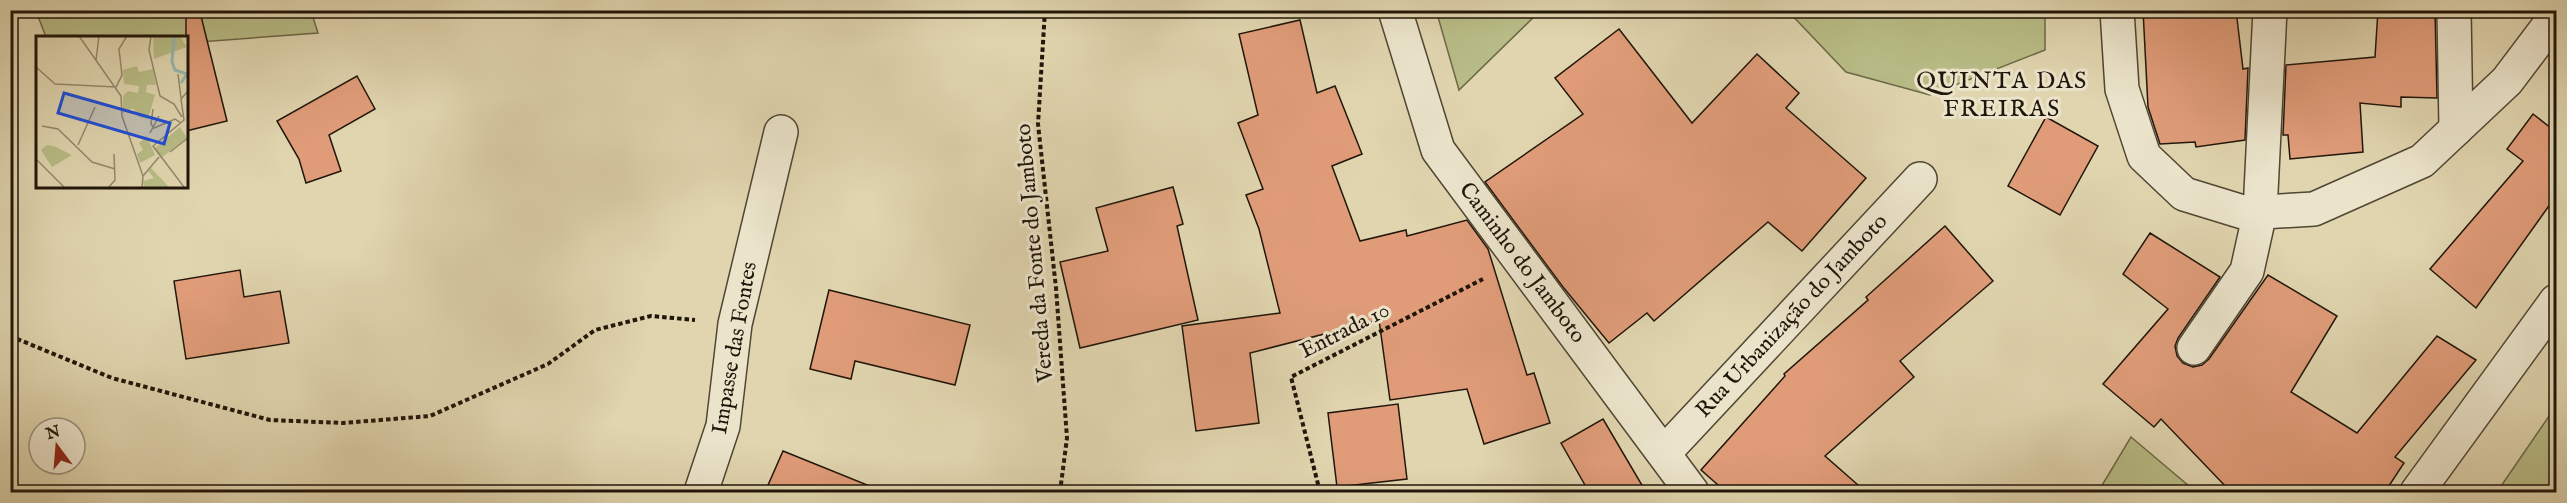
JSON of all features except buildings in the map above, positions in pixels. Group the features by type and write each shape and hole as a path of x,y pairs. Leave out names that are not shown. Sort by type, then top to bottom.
{"street":[{"name":"Caminho do Jamboto","path":"1395,10 1438,150 1692,492"},
{"path":"2117,10 2122,89 2144,156 2184,194 2246,213 2314,209 2422,161 2506,81 2556,16"},
{"path":"2194,348 2247,271 2260,212 2270,10"},
{"path":"2454,10 2456,129"},
{"name":"Impasse das Fontes","path":"701,492 723,426 735,324 781,132"},
{"name":"Rua Urbanização do Jamboto","path":"1664,453 1920,179"},
{"path":"2417,492 2556,301"}],"path":[{"name":"Vereda da Fonte do Jamboto","path":"1045,10 1038,124 1056,288 1067,438 1060,492"},
{"name":"Entrada 10","path":"1320,492 1291,377 1520,260"},
{"path":"10,336 112,378 270,420 343,423 430,416 548,364 595,330 606,327 651,316 735,324"}],"green space":[{"path":"1436,10 1540,10 1540,11 1459,90"},
{"path":"36,11 311,11 318,33 188,43 188,36 46,36"},
{"path":"1788,11 2045,11 2045,50 1930,95 1846,72"},
{"path":"2556,406 2556,492 2497,492"},
{"path":"2131,437 2196,492 2098,492"}],"district":[{"name":"QUINTA DAS FREIRAS","path":"2002,95"}]}
